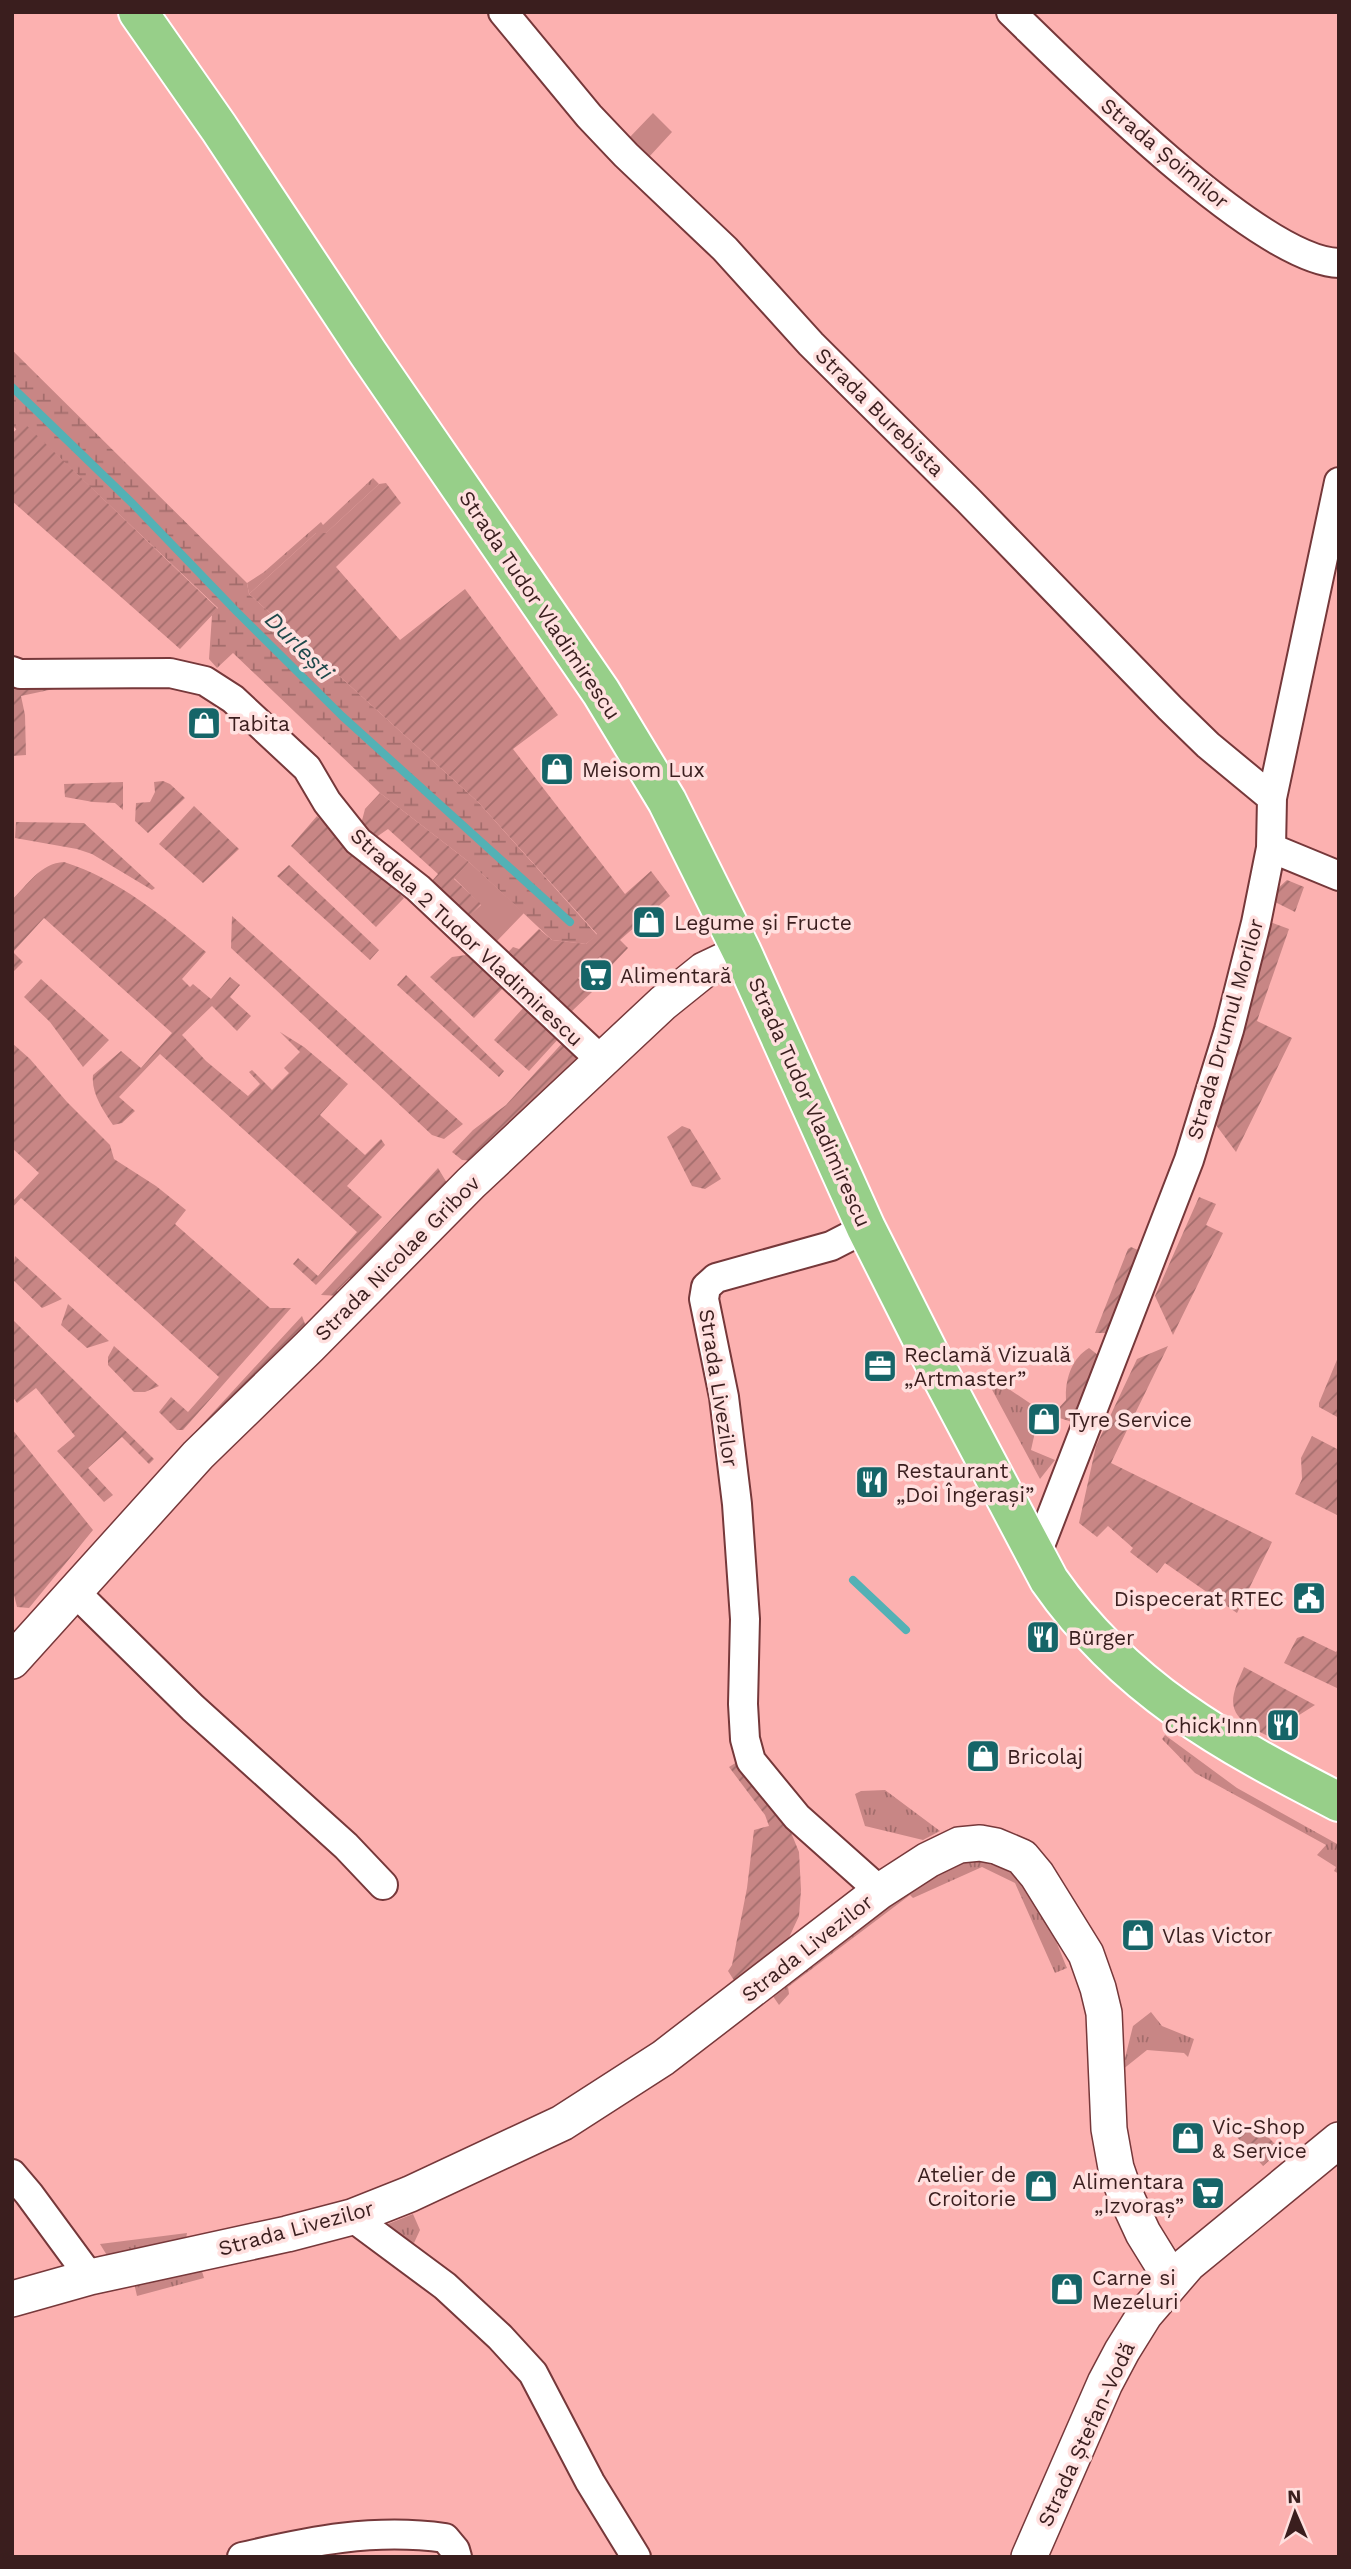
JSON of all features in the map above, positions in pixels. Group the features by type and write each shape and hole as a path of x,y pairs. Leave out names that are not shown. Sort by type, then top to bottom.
{"main road":[{"name":"Strada Tudor Vladimirescu","path":"138,12 219,128 368,354 601,692 667,801 742,952 866,1228 1036,1556 1070,1610 1103,1648 1132,1675 1216,1736 1339,1802"}],"street":[{"name":"Strada Burebista","path":"503,12 617,146 725,249 811,344 978,510 1208,746 1272,798"},
{"name":"Strada Șoimilor","path":"1011,12 1083,82 1203,188 1286,246 1315,260 1339,263"},
{"name":"Strada Drumul Morilor","path":"1036,1556 1189,1160 1232,1016 1256,923 1270,848 1272,798 1339,482"},
{"name":"Stradela 2 Tudor Vladimirescu","path":"12,671 20,674 170,673 205,681 233,699 307,768 327,802 358,841 418,888 602,1061"},
{"path":"1270,848 1339,876"},
{"name":"Strada Nicolae Gribov","path":"12,1661 198,1455 471,1183 663,1003 704,970 742,952"},
{"name":"Strada Livezilor","path":"12,2299 90,2277 352,2217 562,2123 621,2087 707,2026 880,1891 797,1816 751,1761 745,1739 743,1704 745,1619 737,1504 724,1396 704,1300 706,1287 716,1278 815,1251 866,1228"},
{"path":"75,1592 193,1708 346,1846 383,1885"},
{"path":"880,1891 928,1860 959,1845 980,1843 996,1846 1022,1857 1037,1875 1086,1954 1098,1987 1104,2013 1109,2129 1116,2168 1143,2233 1172,2280"},
{"name":"Strada Ștefan-Vodă","path":"1029,2557 1105,2384 1145,2314 1188,2264 1339,2140"},
{"path":"12,2174 90,2277"},
{"path":"352,2217 445,2286 500,2337 533,2373 590,2482 636,2557"},
{"path":"242,2557 352,2535 418,2534 445,2538 457,2557"}],"green space":[{"path":"653,113 672,132 649,157 629,138"},
{"path":"12,350 247,583 249,594 478,802 597,935 586,944 552,940 469,862 380,793 233,653 217,668 209,659 212,615 218,608 23,423 17,430 12,425"},
{"path":"23,422 218,609 180,649 12,501 12,434"},
{"path":"373,478 379,484 326,533 316,533 249,594 247,583 264,572 321,522 323,525"},
{"path":"386,483 401,503 336,567 400,640 465,589 558,715 513,749 625,894 651,871 670,896 620,940 628,948 610,967 600,957 578,978 592,992 571,1012 504,957 513,947 519,949 539,929 552,940 586,944 597,934 478,802 249,594 316,533 326,533 379,484"},
{"path":"30,682 63,687 21,696 25,715 26,755 12,756 12,690"},
{"path":"163,781 185,798 148,833 135,821 136,803 150,802 155,792 154,782"},
{"path":"123,782 123,810 115,803 65,797 64,784"},
{"path":"380,793 469,862 454,879 481,904 467,919 431,882 438,874 388,829 375,838 360,828 365,809"},
{"path":"194,806 239,849 203,883 159,844"},
{"path":"317,816 404,898 376,927 291,846"},
{"path":"16,822 84,823 155,888 152,890 92,854 15,838"},
{"path":"64,862 121,888 206,952 182,979 190,987 193,984 211,999 230,977 240,985 230,997 251,1016 237,1031 212,1006 182,1035 206,1061 248,1096 260,1084 249,1072 252,1070 272,1090 289,1073 284,1068 300,1052 280,1032 304,1047 348,1084 320,1115 365,1155 381,1139 385,1145 347,1186 382,1217 316,1285 293,1264 298,1258 318,1276 357,1232 160,1054 119,1097 135,1111 122,1123 113,1125 102,1107 94,1088 93,1075 121,1051 141,1068 172,1033 44,918 13,952 23,962 12,973 12,900 41,871 48,866"},
{"path":"469,862 524,913 495,943 468,917 481,905 454,878"},
{"path":"289,865 379,950 370,960 277,876"},
{"path":"1287,880 1304,887 1295,912 1271,900 1277,889"},
{"path":"232,916 463,1124 444,1139 432,1135 231,948"},
{"path":"1267,921 1289,929 1257,1021 1292,1038 1236,1152 1213,1121 1250,1004"},
{"path":"466,955 504,987 474,1018 430,977 452,957"},
{"path":"406,975 504,1071 499,1077 397,985"},
{"path":"41,979 109,1040 83,1067 50,1022 24,997"},
{"path":"525,1006 560,1037 529,1071 494,1040"},
{"path":"565,1040 577,1060 554,1081 553,1088 508,1124 474,1161 462,1160 452,1152 473,1130 506,1105"},
{"path":"12,1043 110,1145 114,1159 156,1186 186,1210 175,1224 270,1308 291,1308 183,1430 177,1430 159,1412 171,1397 188,1412 219,1377 21,1198 12,1208 12,1202 39,1173 12,1148"},
{"path":"682,1126 690,1129 721,1179 705,1189 692,1186 667,1137"},
{"path":"438,1168 447,1183 355,1282 350,1278 337,1291 342,1296 321,1295"},
{"path":"1199,1197 1216,1204 1206,1225 1223,1233 1173,1335 1155,1296"},
{"path":"1131,1247 1138,1250 1106,1333 1095,1333 1128,1249"},
{"path":"15,1256 62,1299 42,1308 12,1279"},
{"path":"68,1304 109,1341 87,1348 61,1325"},
{"path":"302,1316 306,1334 210,1429 195,1432"},
{"path":"12,1319 154,1459 149,1464 122,1437 88,1468 113,1495 104,1502 57,1451 75,1436 36,1388 17,1403 12,1396"},
{"path":"114,1346 159,1386 145,1392 134,1392 108,1365 108,1357"},
{"path":"1168,1346 1111,1463 1272,1542 1237,1613 1165,1563 1157,1573 1130,1552 1133,1548 1108,1526 1097,1537 1079,1523 1096,1446 1137,1359"},
{"path":"1089,1348 1098,1355 1072,1422 1038,1411 1037,1408 1055,1412 1066,1400 1070,1371 1078,1358"},
{"path":"1339,1355 1339,1418 1319,1407 1319,1403"},
{"path":"982,1371 1037,1408 1037,1423 1031,1450 1055,1460 1040,1479"},
{"path":"12,1429 93,1530 29,1608 17,1607 12,1587"},
{"path":"1312,1436 1339,1450 1339,1516 1295,1494 1302,1479 1301,1458"},
{"path":"1303,1636 1336,1652 1339,1648 1339,1689 1284,1663 1297,1638"},
{"path":"1244,1667 1315,1705 1296,1717 1283,1738 1273,1738 1256,1730 1239,1717 1235,1710 1234,1695"},
{"path":"1165,1735 1237,1788 1339,1845 1339,1874 1334,1871 1336,1867 1317,1855 1326,1845 1195,1773 1162,1739"},
{"path":"737,1762 790,1830 799,1852 801,1890 799,1916 786,1944 737,1985 728,1971 732,1965 747,1888 754,1830 769,1826 765,1815 729,1767"},
{"path":"885,1790 940,1831 923,1840 865,1826 855,1794 861,1791"},
{"path":"973,1858 1008,1871 1027,1884 1043,1911 1067,1968 1055,1973 1015,1883 982,1867 913,1898 910,1895 788,1987 789,1994 779,2005 768,1989 937,1872"},
{"path":"1151,2012 1162,2026 1194,2039 1188,2057 1184,2053 1147,2050 1122,2070 1133,2026"},
{"path":"1253,2122 1281,2150 1263,2166 1237,2137"},
{"path":"413,2214 420,2230 414,2243 394,2233 388,2224"},
{"path":"187,2233 185,2244 108,2257 100,2244"},
{"path":"201,2268 204,2278 137,2296 134,2283"}],"waterway":[{"name":"Durlești","path":"12,387 133,504 342,716 570,922"},
{"name":"Durlești","path":"853,1580 906,1630"}],"place":[{"name":"Tabita","path":"204,723"},
{"name":"Meisom Lux","path":"557,769"},
{"name":"Legume și Fructe","path":"649,922"},
{"name":"Alimentară","path":"596,975"},
{"name":"Reclamă Vizuală „Artmaster”","path":"880,1366"},
{"name":"Tyre Service","path":"1044,1419"},
{"name":"Restaurant „Doi Îngerași”","path":"872,1482"},
{"name":"Dispecerat RTEC","path":"1309,1598"},
{"name":"Bürger","path":"1043,1637"},
{"name":"Chick'Inn","path":"1283,1725"},
{"name":"Bricolaj","path":"983,1756"},
{"name":"Vlas Victor","path":"1138,1935"},
{"name":"Vic-Shop & Service","path":"1188,2138"},
{"name":"Atelier de Croitorie","path":"1041,2186"},
{"name":"Alimentara „Izvoraș”","path":"1208,2193"},
{"name":"Carne si Mezeluri","path":"1067,2289"}]}
